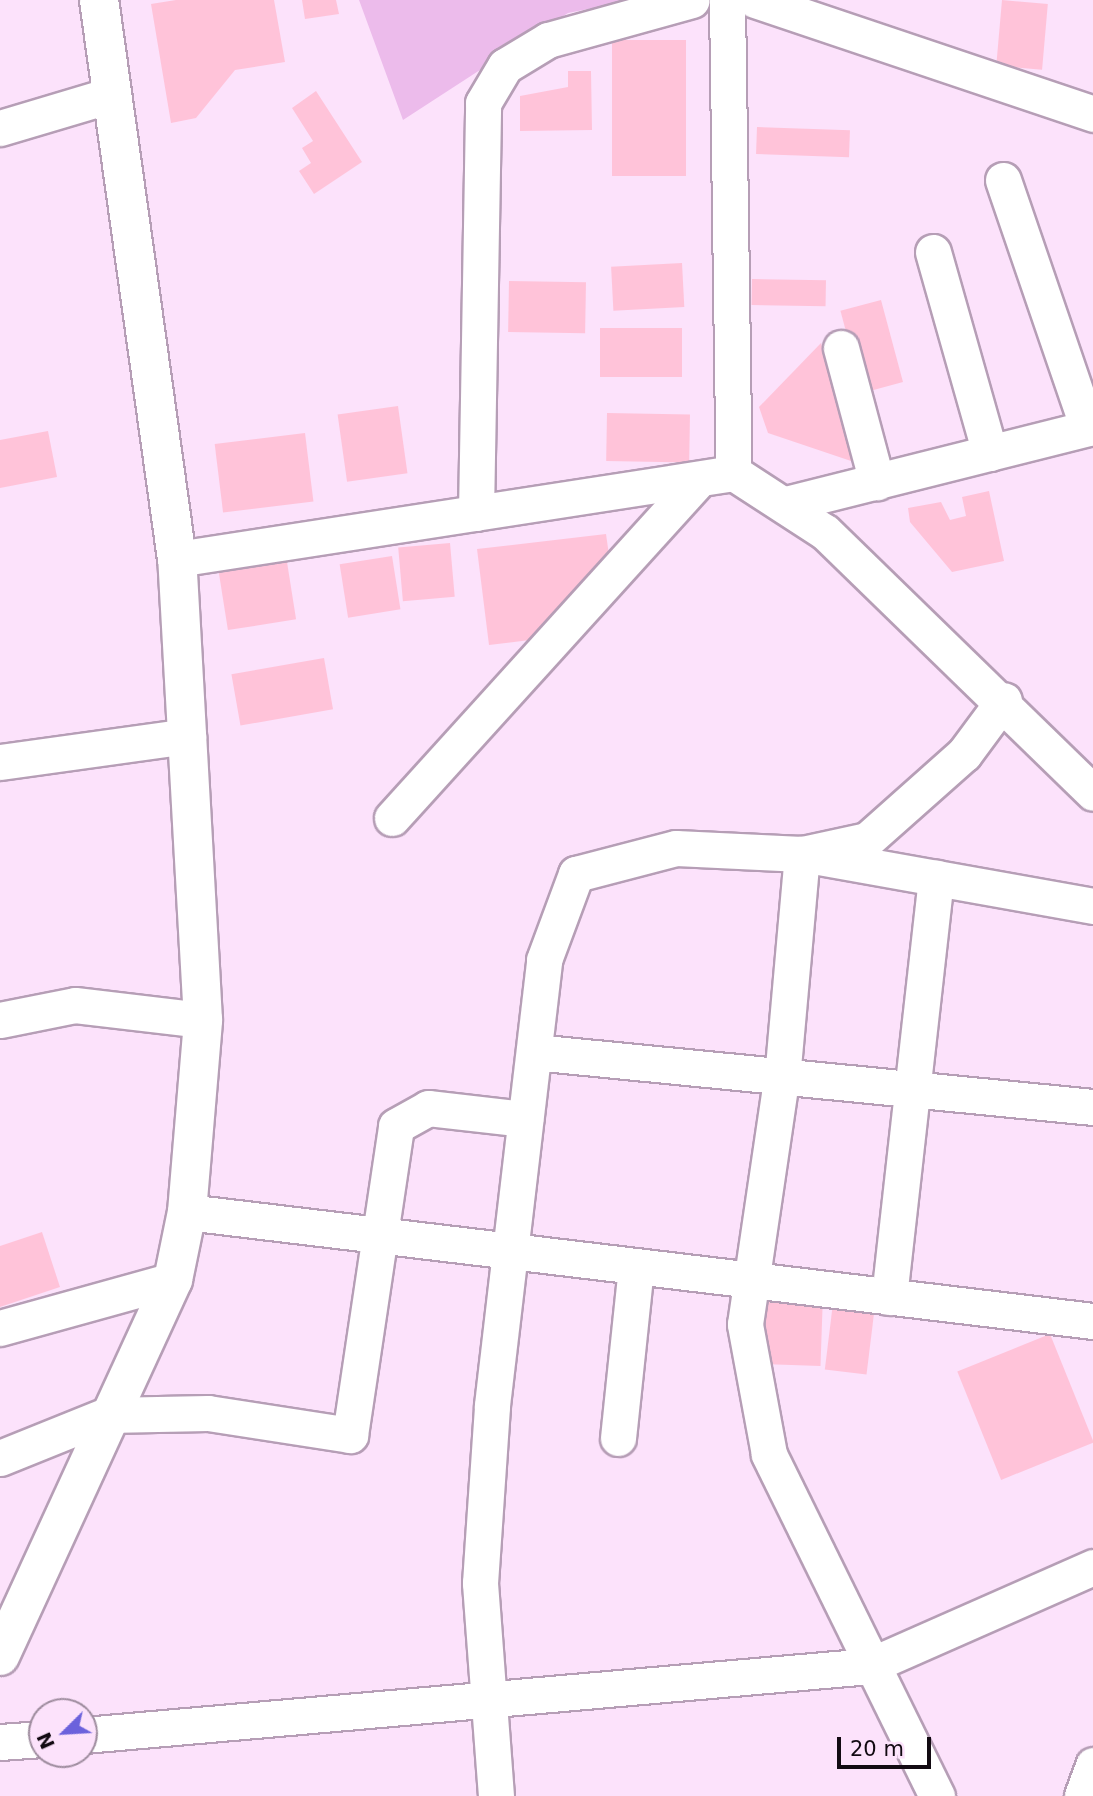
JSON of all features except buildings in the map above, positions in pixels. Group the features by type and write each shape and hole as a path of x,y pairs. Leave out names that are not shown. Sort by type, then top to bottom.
{"main road":[{"path":"0,1656 107,1415 173,1280 187,1212 203,1020 177,559 99,0"}],"street":[{"path":"475,513 484,103 505,66 548,40 692,0"},
{"path":"727,0 733,473"},
{"path":"755,0 1093,114"},
{"path":"0,128 111,95"},
{"path":"786,504 1090,428 1003,180"},
{"path":"933,252 990,453"},
{"path":"841,348 877,482"},
{"path":"177,559 733,473 786,504 825,533 1004,701 1093,793"},
{"path":"392,818 699,479"},
{"path":"802,854 867,840 964,754 1004,701"},
{"path":"0,762 188,736"},
{"path":"496,1796 484,1702 480,1583 510,1253 544,960 576,874 676,848 802,854 1093,906"},
{"path":"802,854 781,1076 745,1324 769,1454 869,1666 937,1796"},
{"path":"889,1297 936,878"},
{"path":"0,1020 75,1004 203,1020"},
{"path":"534,1052 1093,1107"},
{"path":"0,1458 107,1415 208,1413 350,1435 396,1126 428,1108 526,1119"},
{"path":"187,1212 381,1238 1093,1321"},
{"path":"618,1438 636,1268"},
{"path":"0,1328 173,1280"},
{"path":"98,1734 484,1702 869,1666 1093,1567"},
{"path":"0,1742 28,1740"},
{"path":"1082,1796 1093,1765"}],"shaded area":[{"path":"359,0 633,0 568,13 403,120"}]}
